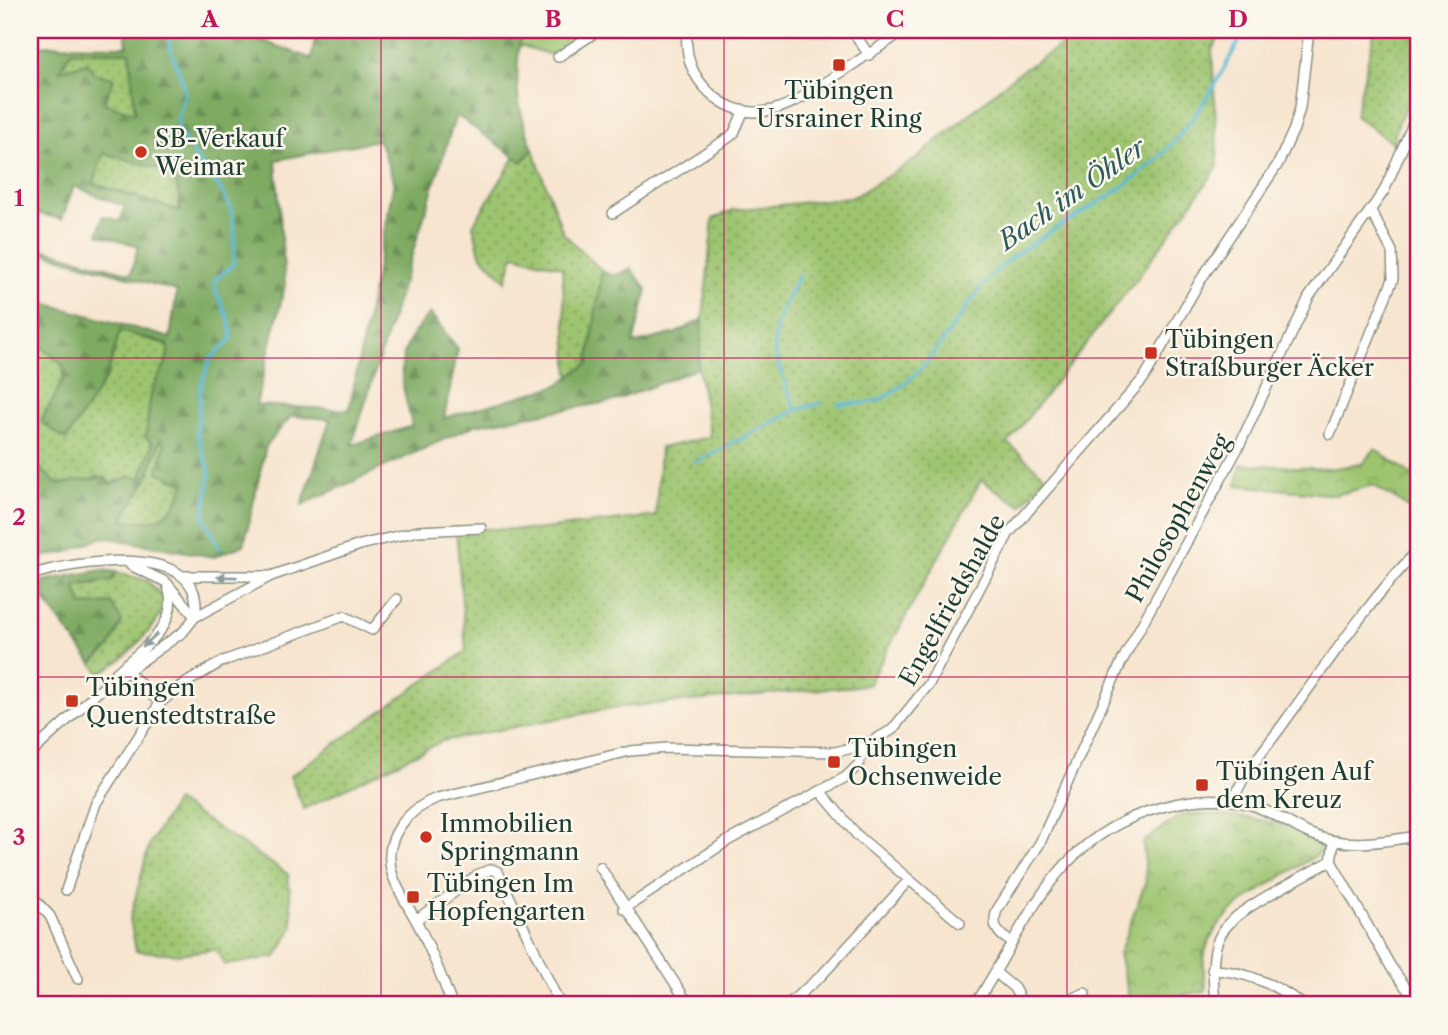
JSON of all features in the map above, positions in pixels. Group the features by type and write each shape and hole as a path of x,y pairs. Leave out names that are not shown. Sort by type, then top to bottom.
{"street":[{"path":"558,57 598,30"},
{"path":"687,30 690,66 699,82 724,103 744,110 763,112 788,106 905,30"},
{"path":"852,30 869,55"},
{"name":"Engelfriedshalde","path":"452,1005 416,920 397,885 390,863 398,828 410,811 425,802 630,751 667,748 821,753 865,745 892,730 917,702 936,672 1009,533 1144,378 1200,281 1278,164 1300,108 1309,30"},
{"path":"613,213 734,133 744,110"},
{"name":"Philosophenweg","path":"1012,942 998,933 994,918 997,910 1041,843 1122,661 1240,446 1309,297 1371,211 1388,181 1418,112"},
{"path":"1329,434 1394,279 1392,251 1371,211"},
{"path":"124,669 183,632 195,617 271,576 393,536 457,527 481,528"},
{"path":"1233,801 1248,773 1326,665 1383,589 1417,553"},
{"path":"30,575 77,564 122,563 154,564 183,576 271,576"},
{"path":"122,563 151,572 166,582 195,617"},
{"path":"183,576 191,584 196,598 195,617"},
{"path":"30,754 124,669 167,622 173,601 166,582"},
{"path":"66,890 96,803 160,703 210,668 276,639 344,616 372,630 397,599"},
{"path":"124,669 160,703"},
{"path":"624,909 737,836 855,771 865,745"},
{"path":"820,791 857,835 960,922"},
{"path":"975,1005 1012,942 1060,870 1101,832 1128,818 1172,804 1201,799 1256,806 1334,842 1374,842 1418,836"},
{"path":"1334,842 1331,861 1391,967 1418,1004"},
{"path":"1214,1005 1212,970 1220,934 1233,916 1331,861"},
{"path":"600,867 624,909 689,1005"},
{"path":"416,920 479,874 492,869 498,872 560,1005"},
{"path":"787,1005 821,976 909,880"},
{"path":"30,895 51,916 78,979"},
{"path":"1212,970 1241,974 1291,996 1303,1005"},
{"path":"995,972 1007,979 1023,1005"},
{"path":"1056,1005 1085,993"}],"green space":[{"path":"125,30 262,30 258,39 312,59 315,30 521,30 519,104 533,149 522,162 456,115 352,445 412,426 404,392 402,366 409,341 430,313 458,349 444,418 556,386 588,364 602,271 613,276 631,269 647,289 633,344 676,333 703,319 698,368 615,401 475,425 302,505 330,419 291,416 266,446 244,545 214,557 103,537 68,552 42,557 40,540 30,520 30,459 57,484 105,477 111,484 131,476 140,479 153,444 146,437 150,401 153,387 167,361 168,344 120,331 107,376 66,440 41,422 63,380 64,366 30,336 30,324 39,320 43,306 30,302 30,299 170,338 177,291 30,249 30,245 131,274 138,246 98,234 103,216 120,221 125,207 74,186 62,219 30,212 30,45 127,46","holes":["71,52 130,52 135,113 104,103 114,78 95,74 87,63 60,70","379,140 394,182 349,410 256,405 285,285 276,160","104,153 170,172 177,185 181,211 93,184","161,439 165,444 158,472 183,483 183,490 173,508 161,517 154,520 122,520 145,483"]},
{"path":"521,30 596,30 558,57 519,45"},
{"path":"1085,30 1225,30 1212,49 1218,167 1136,280 1008,443 1046,477 1021,506 981,480 868,685 612,708 442,741 304,809 290,776 466,651 456,528 534,530 656,516 660,448 710,437 698,368 713,219 733,210 853,197 916,159 1018,73"},
{"path":"1375,30 1418,31 1418,85 1399,120 1393,143 1355,116"},
{"path":"130,51 135,114 103,103 94,74 87,63 59,71 71,52"},
{"path":"533,149 563,233 602,271 589,363 569,377 562,267 514,255 506,281 480,254 473,225 515,157 522,162"},
{"path":"104,152 170,172 177,185 181,212 93,183"},
{"path":"120,331 169,345 167,367 156,381 153,443 140,479 131,476 111,484 98,476 81,483 56,484 30,459 30,336 64,366 63,380 41,422 107,376"},
{"path":"162,438 165,443 158,472 183,483 181,494 170,511 159,519 145,522 122,520 145,483"},
{"path":"1375,449 1418,479 1418,514 1373,485 1336,495 1237,485 1241,464 1328,469 1362,464"},
{"path":"102,570 116,572 112,580 75,586 82,605 111,603 122,621 110,647 92,663 44,600 42,581"},
{"path":"116,572 148,581 165,600 149,631 119,661 100,673 92,663 110,647 82,605 74,586 112,580"},
{"path":"176,801 288,874 293,927 276,957 225,965 216,949 179,954 136,951 130,919 149,845"},
{"path":"1182,814 1222,815 1278,823 1334,842 1257,892 1222,921 1210,939 1204,958 1206,991 1131,1005 1119,954 1146,881 1143,842"}],"waterway":[{"path":"169,30 170,47 184,91 178,127 191,151 229,204 235,240 233,265 215,280 214,286 230,323 232,339 210,359 201,386 197,434 210,473 204,516 220,549"},
{"name":"Bach im Öhler","path":"839,404 876,401 901,387 933,354 989,278 1006,262 1033,242 1118,190 1159,157 1190,122 1241,38"},
{"path":"796,410 780,369 774,342 780,315 799,275"},
{"name":"Bach im Öhler","path":"696,462 796,410 821,403"}],"place":[{"name":"Tübingen Ursrainer Ring","path":"839,65"},
{"name":"SB-Verkauf Weimar","path":"141,152"},
{"name":"Tübingen Straßburger Äcker","path":"1151,353"},
{"name":"Tübingen Quenstedtstraße","path":"72,701"},
{"name":"Tübingen Ochsenweide","path":"834,762"},
{"name":"Tübingen Auf dem Kreuz","path":"1202,785"},
{"name":"Immobilien Springmann","path":"426,837"},
{"name":"Tübingen Im Hopfengarten","path":"413,897"}]}
